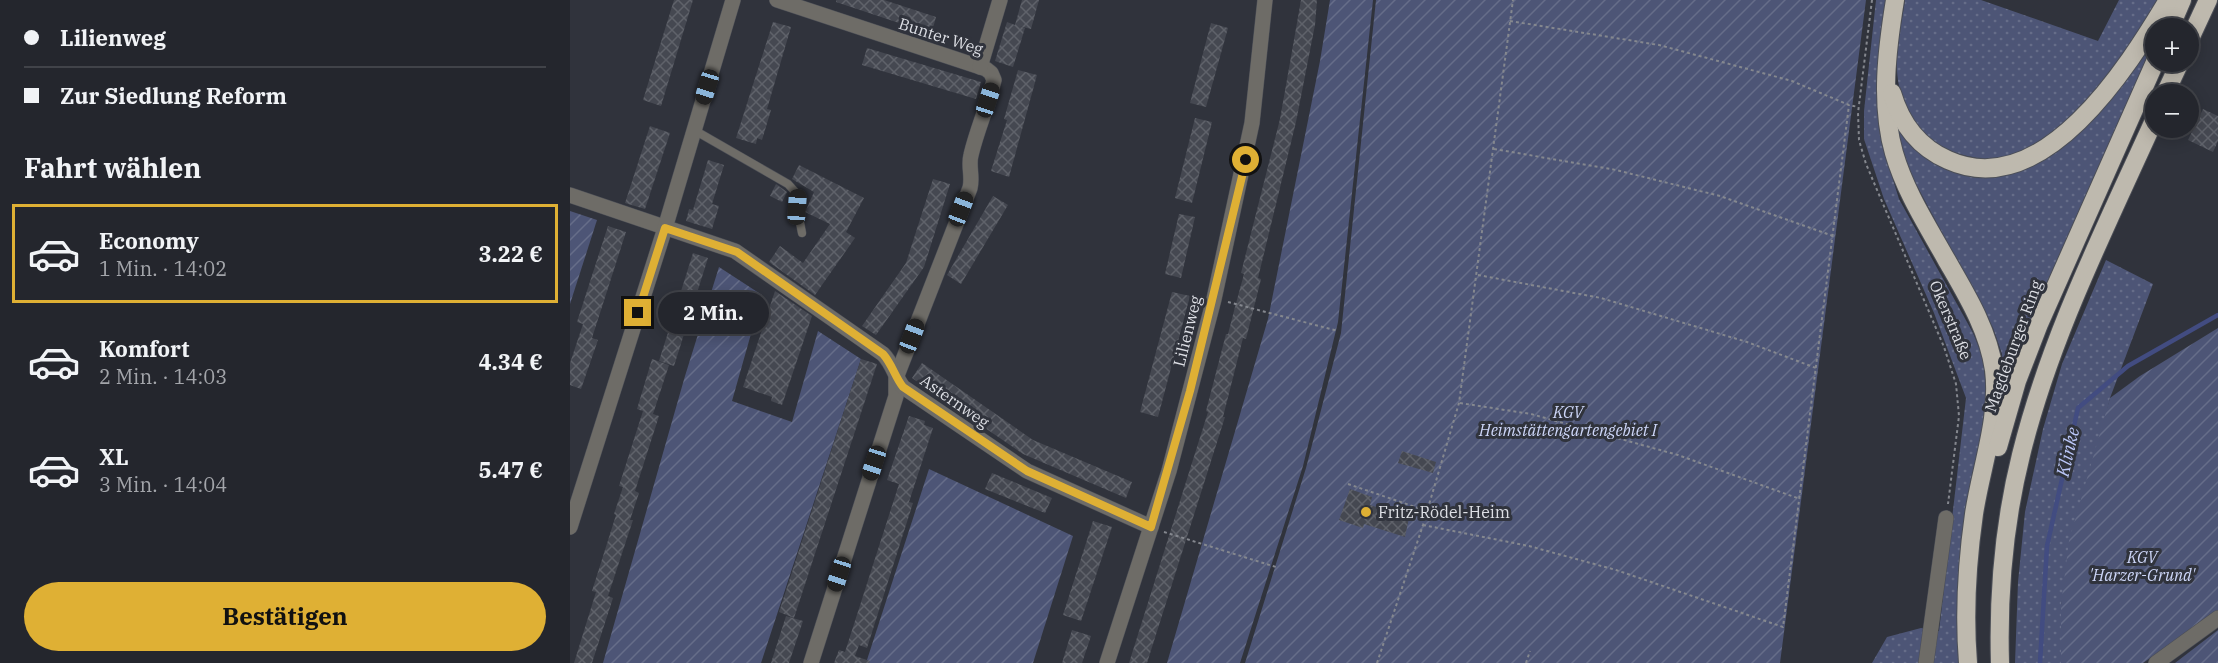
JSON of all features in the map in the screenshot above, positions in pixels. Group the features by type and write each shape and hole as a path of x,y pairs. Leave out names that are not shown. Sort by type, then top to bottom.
{"highway":[{"path":"1895,0 1887,68 1887,118 1897,162 1919,210 1978,316 1989,346 1994,373 1994,409 1974,513 1969,567 1966,621 1968,663"},
{"path":"1887,68 1900,116 1912,135 1923,145 1945,159 1968,167 1985,169 2003,167 2021,162 2038,153 2062,136 2079,120 2119,73 2168,0"},
{"path":"2174,18 2182,0"},
{"path":"2199,19 2208,0"},
{"name":"Magdeburger Ring","path":"1977,663 1977,603 1982,541 1991,482 2007,415 2039,324 2151,72"},
{"path":"2001,663 2000,608 2005,542 2014,486 2030,422 2050,360 2073,302 2146,138"}],"street":[{"path":"570,527 665,228 733,0"},
{"name":"Bunter Weg","path":"777,0 980,67 991,73 994,80 972,151 969,165 970,188 896,378"},
{"path":"980,67 1000,0"},
{"name":"Lilienweg","path":"1107,663 1177,442 1214,299 1252,123 1265,0"},
{"name":"Asternweg","path":"570,195 737,252 883,354 892,365 896,378 912,394 1027,471 1151,527"},
{"path":"811,663 896,396 896,378"},
{"path":"1926,663 1946,518"},
{"path":"2156,663 2218,618"}],"lane":[{"path":"694,130 788,184 798,195 797,207 802,233"}],"path":[{"path":"1377,663 1428,511 1459,403 1513,0"},
{"name":"Okerstraße","path":"1872,0 1858,132 1863,155 1904,257 1944,347 1956,384 1959,416 1946,518"},
{"path":"1510,21 1659,45 1792,81 1848,105 1859,107"},
{"path":"1423,525 1529,546 1616,570 1783,627 1848,105"},
{"path":"1494,149 1616,170 1720,196 1833,236"},
{"path":"1477,275 1601,298 1747,342 1816,368"},
{"path":"1214,299 1338,332"},
{"path":"1459,403 1531,414 1678,455 1800,499"},
{"path":"1348,483 1428,511"},
{"path":"1151,527 1276,567"},
{"path":"1526,663 1530,651"}],"green space":[{"path":"1330,0 1373,0 1338,322 1303,466 1240,663 1167,663 1268,319 1320,61"},
{"name":"KGV Heimstättengartengebiet I","path":"1376,0 1866,0 1780,663 1245,663 1306,468 1341,333"},
{"path":"1876,0 1887,0 1881,132 1890,170 1899,199 1973,333 1984,360 1986,397 1959,663 1872,663 1887,637 1921,628 1939,631 1966,398 1934,313 1884,199 1864,139 1864,111"},
{"path":"1905,0 1981,0 2098,41 2119,0 2159,0 2109,73 2080,108 2048,137 2028,149 2004,158 1984,160 1954,152 1942,147 1922,132 1908,111 1899,86 1898,43"},
{"path":"2145,42 2145,62 2036,308 2005,389 2002,354 1993,328 1909,171 1897,131 1916,150 1944,168 1962,174 1983,176 2017,171"},
{"path":"570,211 597,220 570,304"},
{"path":"2106,260 2153,284 2110,398 2061,605 2061,663 2015,663 2018,582 2025,512 2043,429 2062,364"},
{"path":"719,267 762,295 732,401 792,422 818,331 861,359 761,663 603,663 685,376"},
{"name":"KGV 'Harzer-Grund'","path":"2218,328 2218,610 2143,663 2061,663 2061,605 2069,541 2110,398 2140,376"},
{"path":"929,469 1073,536 1033,663 866,663"},
{"path":"2218,630 2218,663 2175,663"}],"building":[{"path":"674,0 693,0 661,106 643,100"},
{"path":"836,0 884,0 936,17 933,28 918,24 917,29 836,2"},
{"path":"1022,0 1039,0 1031,29 1019,26 1025,28 1013,67 995,61 1007,22 1015,25"},
{"path":"1301,0 1317,0 1315,25 1296,122 1258,278 1261,279 1246,339 1243,338 1223,417 1225,417 1147,663 1129,663 1208,412 1206,411 1226,334 1228,334 1244,274 1241,273 1280,119"},
{"path":"773,22 791,27 767,109 771,110 762,140 757,138 756,144 736,138"},
{"path":"1211,23 1228,28 1206,107 1190,103"},
{"path":"867,48 981,82 976,99 862,65"},
{"path":"1018,70 1037,75 1009,177 991,171 1007,120 1004,119"},
{"path":"2203,109 2218,116 2218,141 2213,152 2188,140 2199,138 2199,117"},
{"path":"1195,118 1212,122 1192,203 1175,198"},
{"path":"650,126 670,133 645,209 625,203"},
{"path":"708,160 724,165 712,204 719,206 712,229 686,221 689,209 693,210"},
{"path":"799,165 864,198 846,232 855,238 815,295 769,262 780,246 803,263 830,224 805,212 814,192 792,179"},
{"path":"933,179 950,184 924,267 876,335 862,326 906,263"},
{"path":"776,184 787,192 782,202 770,196"},
{"path":"993,196 1008,205 961,284 947,275"},
{"path":"1179,214 1195,217 1181,278 1165,274"},
{"path":"608,226 626,232 592,338 598,340 581,389 570,385 570,363 583,324 577,322"},
{"path":"693,253 708,258 674,366 659,361"},
{"path":"775,291 812,316 782,405 771,401 772,397 743,387"},
{"path":"1172,292 1190,296 1158,417 1140,412"},
{"path":"652,359 669,365 653,414 659,416 635,491 639,493 630,520 633,520 608,596 613,598 592,663 574,663 596,592 592,591 616,515 614,514 623,487 619,486 643,411 637,409"},
{"path":"861,359 877,364 794,618 779,612"},
{"path":"922,363 1033,440 1132,482 1126,498 1023,454 912,378"},
{"path":"909,416 925,421 924,425 933,428 909,502 913,503 867,648 859,645 855,656 870,661 869,663 834,663 839,650 845,652 899,484 887,480"},
{"path":"1402,451 1436,462 1433,473 1398,463"},
{"path":"992,473 1052,498 1045,513 985,489"},
{"name":"Fritz-Rödel-Heim","path":"1350,489 1372,497 1370,505 1409,518 1405,537 1364,524 1363,528 1339,520"},
{"path":"1093,521 1112,527 1081,621 1063,615"},
{"path":"786,616 803,621 789,663 771,663"},
{"path":"1072,630 1091,636 1082,663 1062,663"}],"waterway":[{"name":"Klinke","path":"2040,663 2047,546 2078,408 2128,366 2218,315"}],"place":[{"name":"Fritz-Rödel-Heim","path":"1366,512"}],"route":[{"path":"638,313 665,228 724,246 737,252 883,354 892,365 896,378 903,387 1012,463 1151,527 1177,442 1214,299 1246,160"}]}
